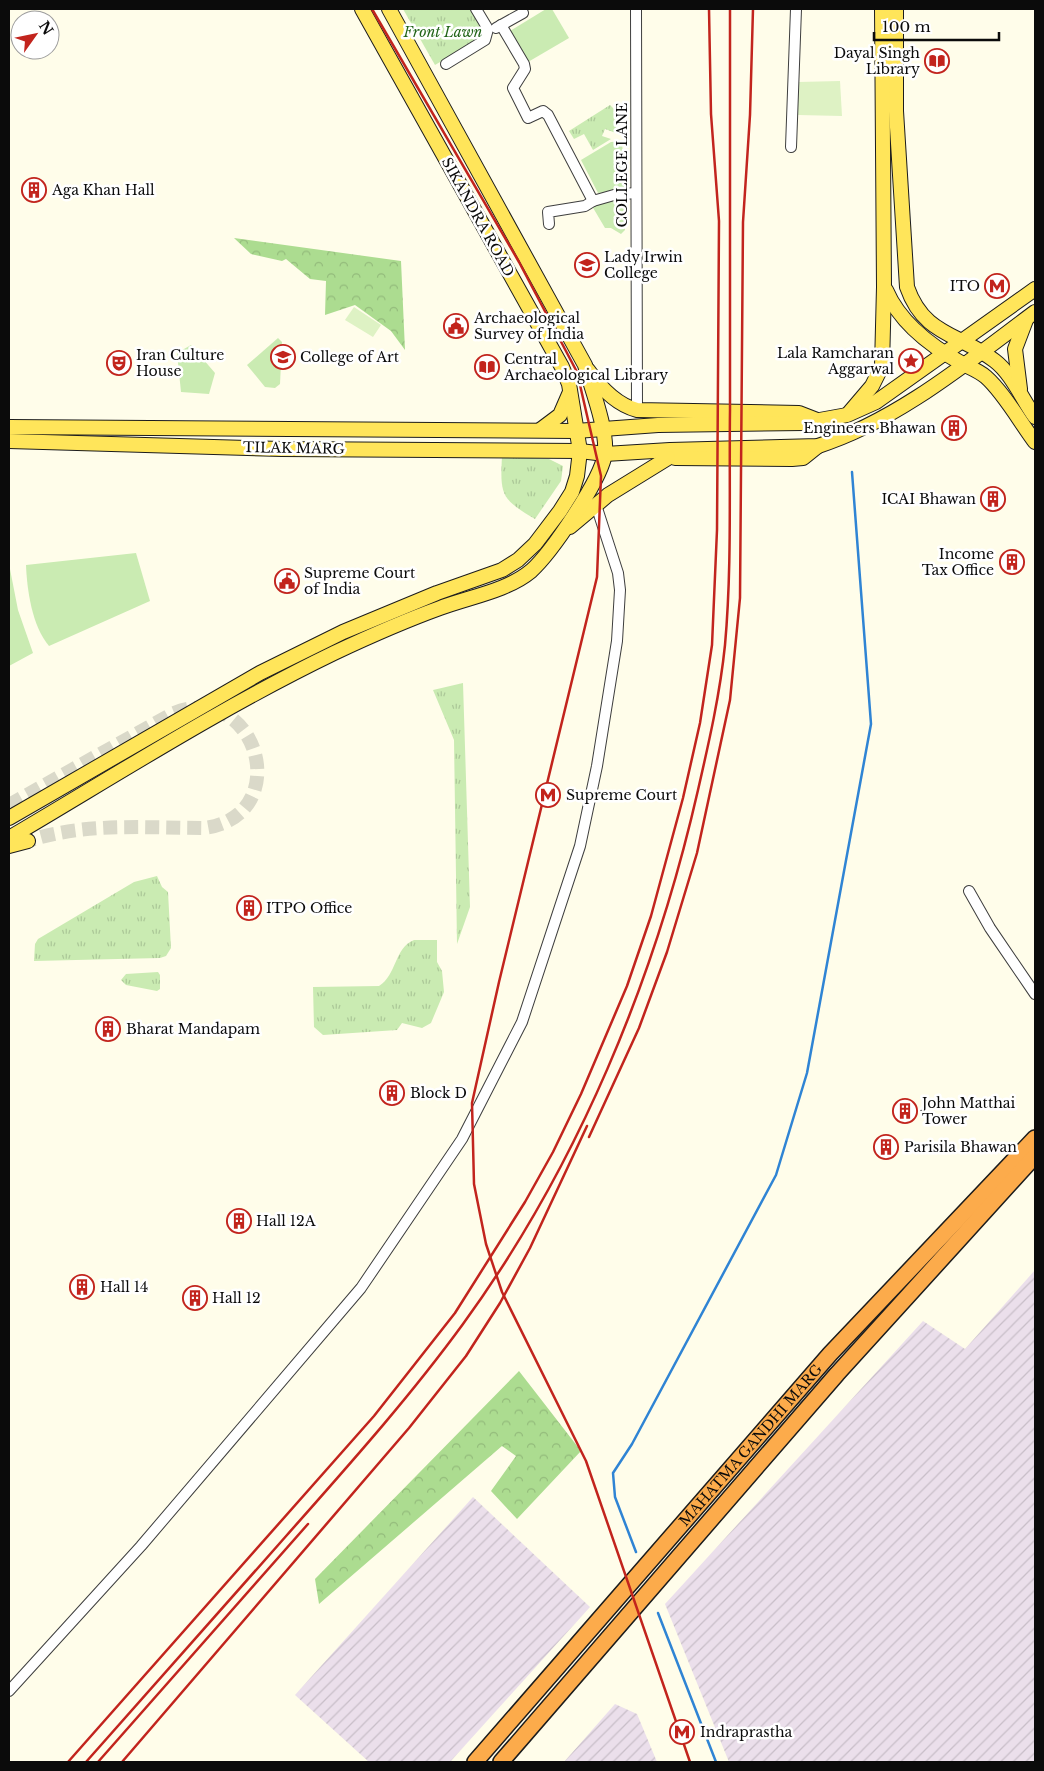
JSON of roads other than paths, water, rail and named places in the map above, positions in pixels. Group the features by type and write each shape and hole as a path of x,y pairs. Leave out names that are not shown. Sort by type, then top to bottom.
{"highway":[{"name":"MAHATMA GANDHI MARG","path":"475,1762 830,1354 1035,1138"},
{"name":"MAHATMA GANDHI MARG","path":"502,1762 836,1374 1035,1156"},
{"path":"499,1735 513,1749"}],"main road":[{"name":"SIKANDRA ROAD","path":"9,818 260,673 344,632 437,593 502,570 518,560 536,542 572,492 577,476 580,451 570,389 556,354 362,9"},
{"name":"SIKANDRA ROAD","path":"389,9 585,365 602,430 603,458"},
{"path":"847,415 872,386 882,366 884,287 882,9"},
{"path":"896,9 896,111 907,287 915,306 923,318 937,328 981,352 1003,368 1035,417"},
{"path":"884,287 897,311 906,322 947,354 958,368 985,375 1035,442"},
{"path":"585,365 611,396 637,410 658,418 799,413 818,421 847,415 876,402 964,342 1035,289"},
{"path":"603,458 681,450 818,446 838,440 882,419 981,352 1031,315"},
{"path":"1022,398 1015,350 1021,330 1031,315"},
{"path":"556,354 560,358 569,359 574,354 574,345"},
{"path":"539,430 560,415 567,402 570,389"},
{"name":"TILAK MARG","path":"9,427 576,431 602,430 658,418"},
{"path":"231,429 231,447"},
{"name":"TILAK MARG","path":"9,442 231,447 580,451 603,458"},
{"path":"603,458 792,459 803,458 818,446"},
{"path":"9,838 275,682 336,652 438,608 511,583 530,572 548,553 561,534 594,481 603,458"},
{"path":"561,534 623,485 668,458"},
{"path":"536,542 548,553"},
{"path":"9,846 28,841"}],"street":[{"path":"477,9 488,32"},
{"name":"COLLEGE LANE","path":"636,9 637,410"},
{"path":"791,147 796,9"},
{"path":"446,64 479,45 488,32 523,13"},
{"path":"501,25 524,64 525,69 512,88 514,94 528,118 543,111 548,115 593,201"},
{"path":"549,224 548,212 585,206 593,201 614,195 635,193"},
{"path":"9,1691 141,1546 361,1288 462,1140 522,1022 580,846 597,766 616,641 620,590 618,573 596,505"},
{"path":"969,891 990,928 1035,994"}],"waterway":[{"path":"636,1552 615,1497 613,1473 632,1444 776,1175 807,1073 871,724 852,472"},
{"path":"658,1613 716,1762"}],"tunnel":[{"path":"9,805 172,714 201,708 226,714 244,730 255,752 257,776 250,799 233,818 205,828 115,827 71,831 28,841"}],"railway":[{"path":"372,9 519,262 577,372 601,476 597,577 499,982 472,1103 474,1184 486,1244 502,1292 586,1461 690,1762"},
{"path":"68,1762 374,1416 455,1313 525,1202 553,1152 581,1094 627,986 651,916 683,798 700,723 712,645 717,530 719,221 711,114 709,9"},
{"path":"86,1762 400,1405 463,1324 504,1263 542,1200 577,1135 608,1069 635,1000 659,931 680,861 710,736 725,645 730,528 730,9"},
{"path":"589,1137 639,1028 667,952 697,853 730,700 740,598 743,222 750,115 753,9"},
{"path":"122,1762 409,1428 466,1356 500,1303 530,1248 587,1126"},
{"path":"98,1762 308,1524"}],"place":[{"name":"Dayal Singh Library","path":"937,61"},
{"name":"Aga Khan Hall","path":"34,190"},
{"name":"Lady Irwin College","path":"587,265"},
{"name":"ITO","path":"997,286"},
{"name":"Archaeological Survey of India","path":"456,326"},
{"name":"College of Art","path":"283,357"},
{"name":"Lala Ramcharan Aggarwal","path":"911,361"},
{"name":"Iran Culture House","path":"119,363"},
{"name":"Central Archaeological Library","path":"487,367"},
{"name":"Engineers Bhawan","path":"954,428"},
{"name":"ICAI Bhawan","path":"993,499"},
{"name":"Income Tax Office","path":"1012,562"},
{"name":"Supreme Court of India","path":"287,581"},
{"name":"Supreme Court","path":"548,795"},
{"name":"ITPO Office","path":"249,908"},
{"name":"Bharat Mandapam","path":"108,1029"},
{"name":"Block D","path":"392,1093"},
{"name":"John Matthai Tower","path":"905,1111"},
{"name":"Parisila Bhawan","path":"886,1147"},
{"name":"Hall 12A","path":"239,1221"},
{"name":"Hall 14","path":"82,1287"},
{"name":"Hall 12","path":"195,1298"},
{"name":"Indraprastha","path":"682,1732"}],"park label":[{"name":"Front Lawn","path":"443,32"}]}
